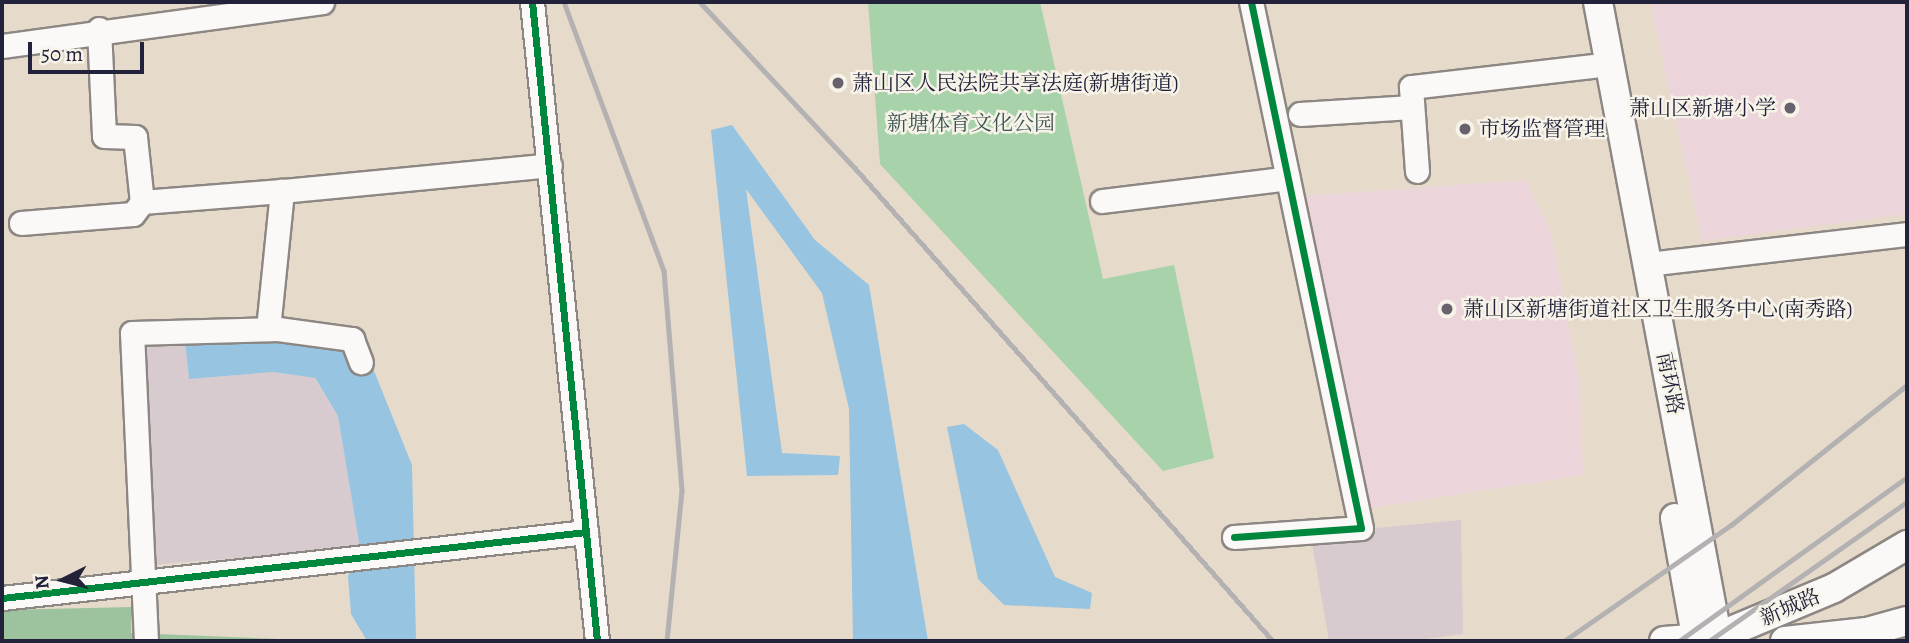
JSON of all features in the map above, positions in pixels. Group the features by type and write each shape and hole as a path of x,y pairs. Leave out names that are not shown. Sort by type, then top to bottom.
{"main road":[{"name":"南环路","path":"1582,2 1707,639"},
{"name":"南环路","path":"1598,2 1647,264 1707,639"},
{"name":"新城路","path":"1664,641 1707,639 1833,589 1907,545"},
{"name":"新城路","path":"1785,641 1867,632 1907,621"}],"street":[{"path":"2,46 99,29 322,2"},
{"path":"532,2 597,641"},
{"path":"1234,537 1361,528 1251,2"},
{"path":"21,223 133,214 142,202 135,137 104,136 99,29"},
{"path":"1418,172 1411,87 1593,66"},
{"path":"1300,114 1412,107"},
{"path":"142,202 550,165"},
{"path":"1102,201 1288,178"},
{"path":"268,329 282,191"},
{"path":"1647,264 1907,234"},
{"path":"146,641 132,333 268,329 352,339 361,362"},
{"path":"2,598 586,532"}],"shaded area":[{"name":"萧山区新塘小学","path":"1650,2 1907,2 1907,214 1702,241"},
{"name":"萧山区新塘街道社区卫生服务中心(南秀路)","path":"1525,180 1551,232 1580,385 1583,475 1370,508 1305,196"},
{"path":"184,331 189,379 273,372 314,378 338,416 360,548 151,565 140,333"},
{"path":"1461,520 1463,634 1410,641 1329,641 1312,543 1376,528"}],"green space":[{"name":"新塘体育文化公园","path":"868,2 1040,2 1103,279 1174,265 1214,458 1163,471 880,164"},
{"path":"132,607 131,633 329,641 2,641 2,610"}],"water":[{"path":"732,125 815,240 869,285 928,641 853,641 849,409 822,293 746,189 782,453 840,456 838,475 747,476 711,130"},
{"path":"259,315 357,329 412,465 416,641 367,641 351,614 348,576 360,548 338,416 315,378 273,372 189,379 184,331"},
{"path":"964,424 998,450 1055,577 1092,593 1090,609 1004,605 978,579 947,427"}],"railway":[{"path":"564,2 664,271 682,491 667,641"},
{"path":"700,2 855,168 1273,641"},
{"path":"1564,641 1731,525 1907,385"},
{"path":"1679,641 1907,477"},
{"path":"1709,641 1907,502"}],"cycle path":[{"path":"532,2 597,641"},
{"path":"1234,537 1361,528 1251,2"},
{"path":"2,598 586,532"}],"place":[{"name":"萧山区人民法院共享法庭(新塘街道)","path":"838,83"},
{"name":"萧山区新塘小学","path":"1790,108"},
{"name":"市场监督管理","path":"1465,129"},
{"name":"萧山区新塘街道社区卫生服务中心(南秀路)","path":"1447,309"}]}
